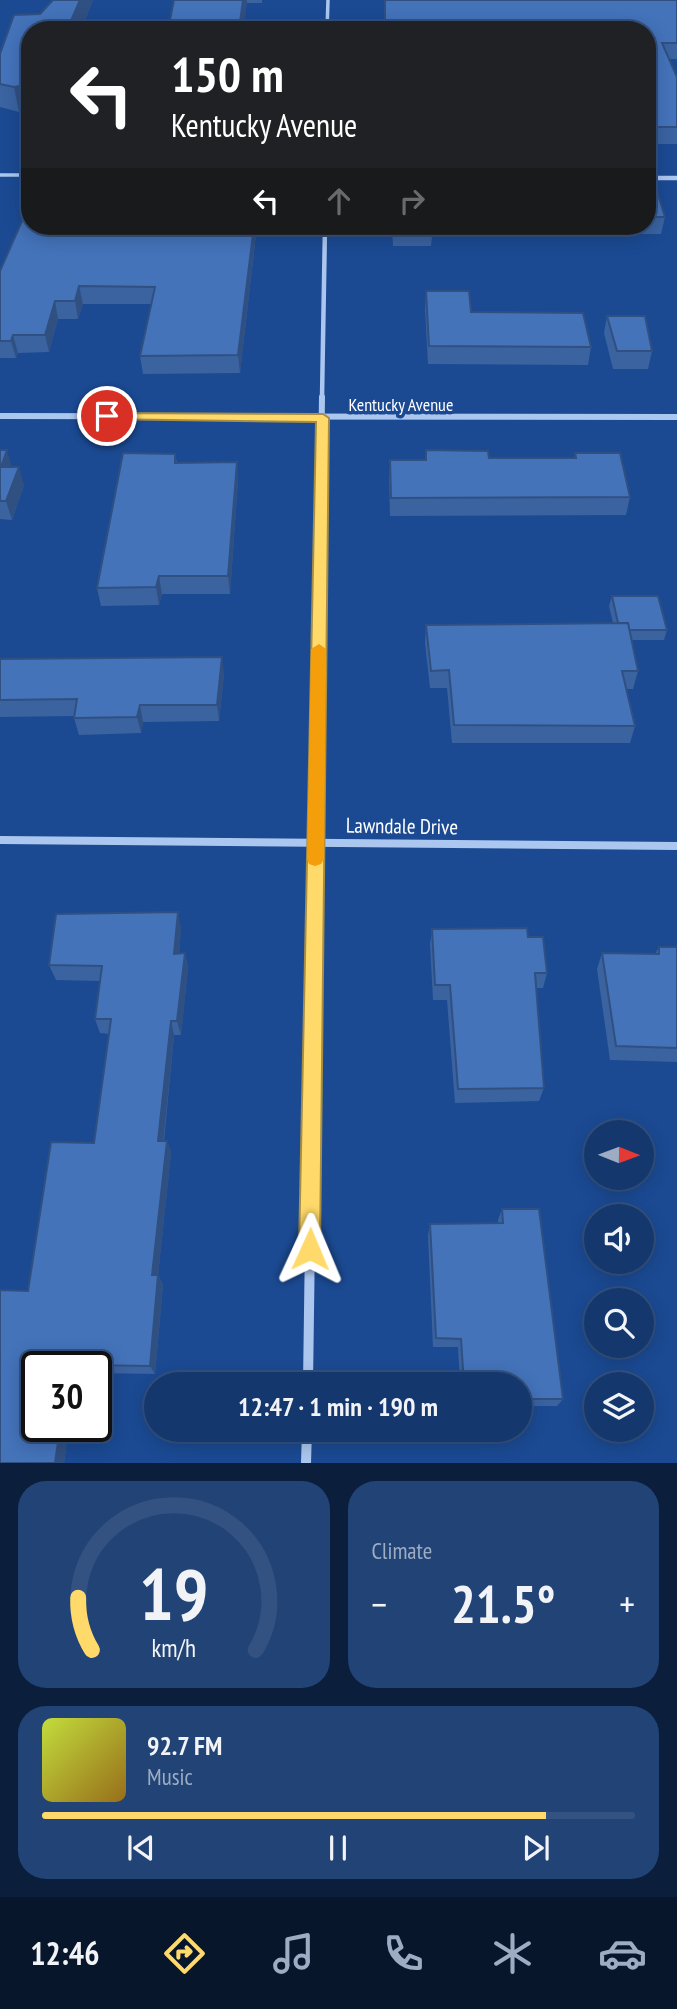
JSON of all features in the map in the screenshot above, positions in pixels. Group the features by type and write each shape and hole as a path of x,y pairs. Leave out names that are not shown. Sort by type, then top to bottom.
{"street":[{"path":"327,21 328,0"},
{"path":"0,175 21,175"},
{"path":"656,177 677,178"},
{"path":"307,1372 326,235"},
{"name":"Kentucky Avenue","path":"0,416 677,417"},
{"name":"Lawndale Drive","path":"0,840 677,846"},
{"path":"306,1463 307,1442"}],"building":[{"path":"53,0 80,0 71,21 21,21 21,86 0,84 0,54 14,15 40,14"},
{"path":"174,0 243,0 240,21 170,21"},
{"path":"385,0 677,0 677,43 662,43 677,77 677,127 656,127 656,21 385,21"},
{"path":"656,188 665,217 656,217"},
{"path":"21,223 21,235 253,235 238,355 140,356 155,287 79,286 75,301 55,301 45,335 13,335 11,341 0,341 0,271"},
{"path":"426,291 469,291 471,312 583,313 591,347 429,346"},
{"path":"607,316 645,316 652,351 617,351"},
{"path":"0,450 7,450 1,467 19,467 6,501 0,501"},
{"path":"426,450 488,451 489,458 576,458 575,453 620,453 630,497 391,498 390,460 426,460"},
{"path":"123,453 175,454 175,463 237,462 228,576 159,576 156,587 97,588"},
{"path":"612,596 658,596 667,630 629,630 628,623 618,623"},
{"path":"628,623 638,671 622,671 635,726 454,725 449,670 431,671 426,625"},
{"path":"222,657 217,705 140,705 137,717 74,718 77,699 0,700 0,659"},
{"path":"178,912 174,954 185,953 177,1021 171,1021 158,1141 167,1141 152,1275 158,1275 150,1366 112,1365 112,1351 21,1351 21,1442 58,1442 55,1463 0,1463 0,1290 28,1291 51,1142 94,1143 111,1019 95,1019 102,966 49,965 56,914"},
{"path":"527,928 528,937 543,937 547,973 535,973 544,1088 458,1089 450,985 435,985 432,929"},
{"path":"659,947 677,947 677,1048 616,1046 602,953 659,954"},
{"path":"502,1209 539,1209 563,1399 532,1399 532,1372 463,1372 461,1339 436,1338 430,1224 503,1223"}],"slow traffic":[{"path":"315,859 319,649"}],"route":[{"path":"107,416 323,418 310,1249"}]}
